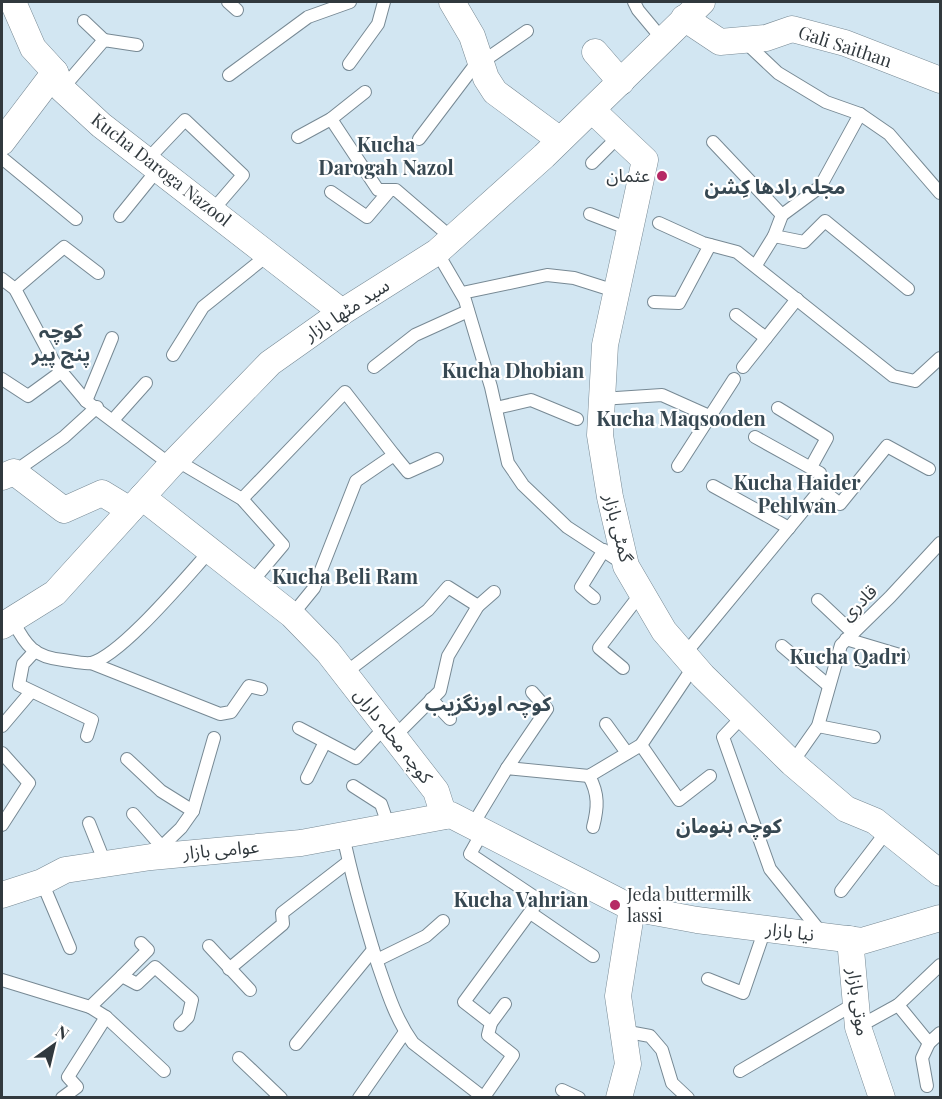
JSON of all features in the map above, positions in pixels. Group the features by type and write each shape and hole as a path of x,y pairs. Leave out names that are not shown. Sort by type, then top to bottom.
{"street":[{"name":"Kucha Daroga Nazool","path":"13,2 33,48 59,81 101,125 342,312"},
{"path":"452,2 472,36 486,78 495,92 560,141"},
{"name":"سید مٹھا بازار","path":"7,624 55,593 174,462 270,363 342,312 445,246 560,141 693,10"},
{"name":"Gali Saithan","path":"693,10 720,42 766,38 792,29 845,43 940,80"},
{"path":"595,52 621,82"},
{"path":"4,133 59,81"},
{"name":"گمٹی بازار","path":"592,110 645,160 605,345 606,371 601,399 600,435 609,497 626,566 664,631 743,716 792,763 846,809 875,821 940,873"},
{"name":"کوچہ محلہ داراں","path":"8,474 64,510 102,493 136,504 210,551 292,615 345,673 390,731 436,792 444,816"},
{"name":"نیا بازار","path":"444,816 452,815 632,908 765,929 862,941 938,922"},
{"name":"عوامی بازار","path":"2,895 42,882 65,870 156,852 301,843 444,816"},
{"path":"619,1098 628,1064 618,996 632,908"},
{"name":"موتی بازار","path":"850,939 857,1015 882,1098"}],"lane":[{"path":"229,75 308,17 328,5 350,2"},
{"path":"349,64 378,24 384,2"},
{"path":"634,2 663,40"},
{"path":"84,21 104,40 137,45"},
{"path":"419,139 472,69 527,31"},
{"path":"59,81 104,40"},
{"path":"743,40 778,73 826,102 860,114 889,134 940,193"},
{"path":"298,137 331,119 365,92"},
{"path":"756,265 774,236 782,215 820,187 860,114"},
{"path":"331,119 378,190 396,190 445,246 468,311 496,408 508,463 523,485 567,527 626,566"},
{"path":"120,216 152,164 185,120 243,175 212,211"},
{"path":"592,163 619,136"},
{"path":"713,142 782,215"},
{"path":"2,158 76,219"},
{"path":"331,192 367,217 390,190"},
{"path":"590,214 630,229"},
{"path":"774,236 804,242 825,221 908,289"},
{"path":"659,223 710,245 737,252 893,376 915,381 939,362"},
{"path":"654,302 680,303 710,245"},
{"path":"15,289 64,247 98,273"},
{"path":"173,355 203,307 269,254"},
{"path":"462,293 548,275 574,278 615,291"},
{"path":"2,279 15,289 61,372 91,404 174,462 242,499 283,545 251,583"},
{"path":"743,367 797,299"},
{"path":"374,367 415,335 468,311"},
{"path":"736,315 766,338"},
{"path":"8,474 64,437 91,404 112,338"},
{"path":"2,379 28,396 61,372"},
{"path":"678,466 734,379"},
{"path":"113,420 146,383"},
{"path":"242,499 345,392 408,472 437,459"},
{"path":"601,399 662,395 709,416"},
{"path":"496,408 531,400 577,419"},
{"path":"778,408 827,438 811,467"},
{"path":"507,768 590,776 641,745 689,660 821,489 820,472 755,437"},
{"path":"821,489 840,504 887,446 929,469"},
{"path":"292,615 314,588 356,481 394,455"},
{"path":"713,486 789,528"},
{"name":"قادری","path":"792,763 818,726 841,645 940,543"},
{"path":"594,598 581,587 604,550"},
{"path":"91,663 118,646 142,624 210,551"},
{"path":"345,673 428,610 448,587 478,606"},
{"path":"299,728 356,758 440,691 448,656 478,606 494,592"},
{"path":"623,668 599,648 642,592"},
{"path":"818,600 850,636 903,656"},
{"path":"7,624 25,644 46,658 91,663 220,714 231,712 249,686 261,689"},
{"path":"782,646 829,686"},
{"path":"35,651 23,664 19,685 30,693 92,720 87,736"},
{"path":"491,1023 465,1002 532,914 539,900 470,854 477,829 507,768 547,710 532,692"},
{"path":"2,726 30,693"},
{"path":"431,699 450,719"},
{"path":"743,716 723,737 770,869 824,936"},
{"path":"606,724 627,753"},
{"path":"818,726 874,737"},
{"path":"133,814 156,852 181,828 194,811 214,738"},
{"path":"307,778 325,742"},
{"path":"641,745 679,800 710,776"},
{"path":"2,753 29,783 2,825"},
{"path":"127,759 161,791 194,811"},
{"path":"590,776 596,788 598,807 593,827"},
{"path":"353,786 381,804 389,827"},
{"path":"89,823 105,863"},
{"path":"841,891 887,831"},
{"path":"343,836 348,862 387,996 405,1032 413,1043 478,1096 513,1055 488,1035 491,1023 505,1004"},
{"path":"229,969 283,924 282,913 348,862"},
{"path":"42,882 70,948"},
{"path":"532,914 593,956"},
{"path":"296,1044 375,955 426,936 443,921"},
{"path":"708,979 743,993 765,929"},
{"path":"90,1007 148,950 141,943"},
{"path":"209,946 250,990"},
{"path":"740,1071 857,1015 898,1005 940,965"},
{"path":"122,976 137,984 155,967 192,1000 188,1017 180,1024"},
{"path":"2,980 90,1007 105,1017 164,1071"},
{"path":"898,1005 929,1043"},
{"path":"62,1098 77,1087 68,1077 105,1017"},
{"path":"623,1031 650,1036 662,1050 672,1083 688,1098"},
{"path":"359,1098 405,1032"},
{"path":"927,1086 922,1058 929,1043 940,1033"},
{"path":"239,1058 281,1098"},
{"path":"562,1090 579,1098"}],"place":[{"name":"عثمان","path":"662,176"},
{"name":"Jeda buttermilk lassi","path":"615,905"}],"district":[{"name":"Kucha Darogah Nazol","path":"386,156"},
{"name":"مجلہ رادها كِشن","path":"775,187"},
{"name":"کوچہ پنج پیر","path":"61,342"},
{"name":"Kucha Dhobian","path":"513,371"},
{"name":"Kucha Maqsooden","path":"681,419"},
{"name":"Kucha Haider Pehlwan","path":"797,494"},
{"name":"Kucha Beli Ram","path":"345,577"},
{"name":"Kucha Qadri","path":"848,657"},
{"name":"کوچہ اورنگزیب","path":"488,704"},
{"name":"کوچہ ہنومان","path":"729,826"},
{"name":"Kucha Vahrian","path":"521,900"}]}
